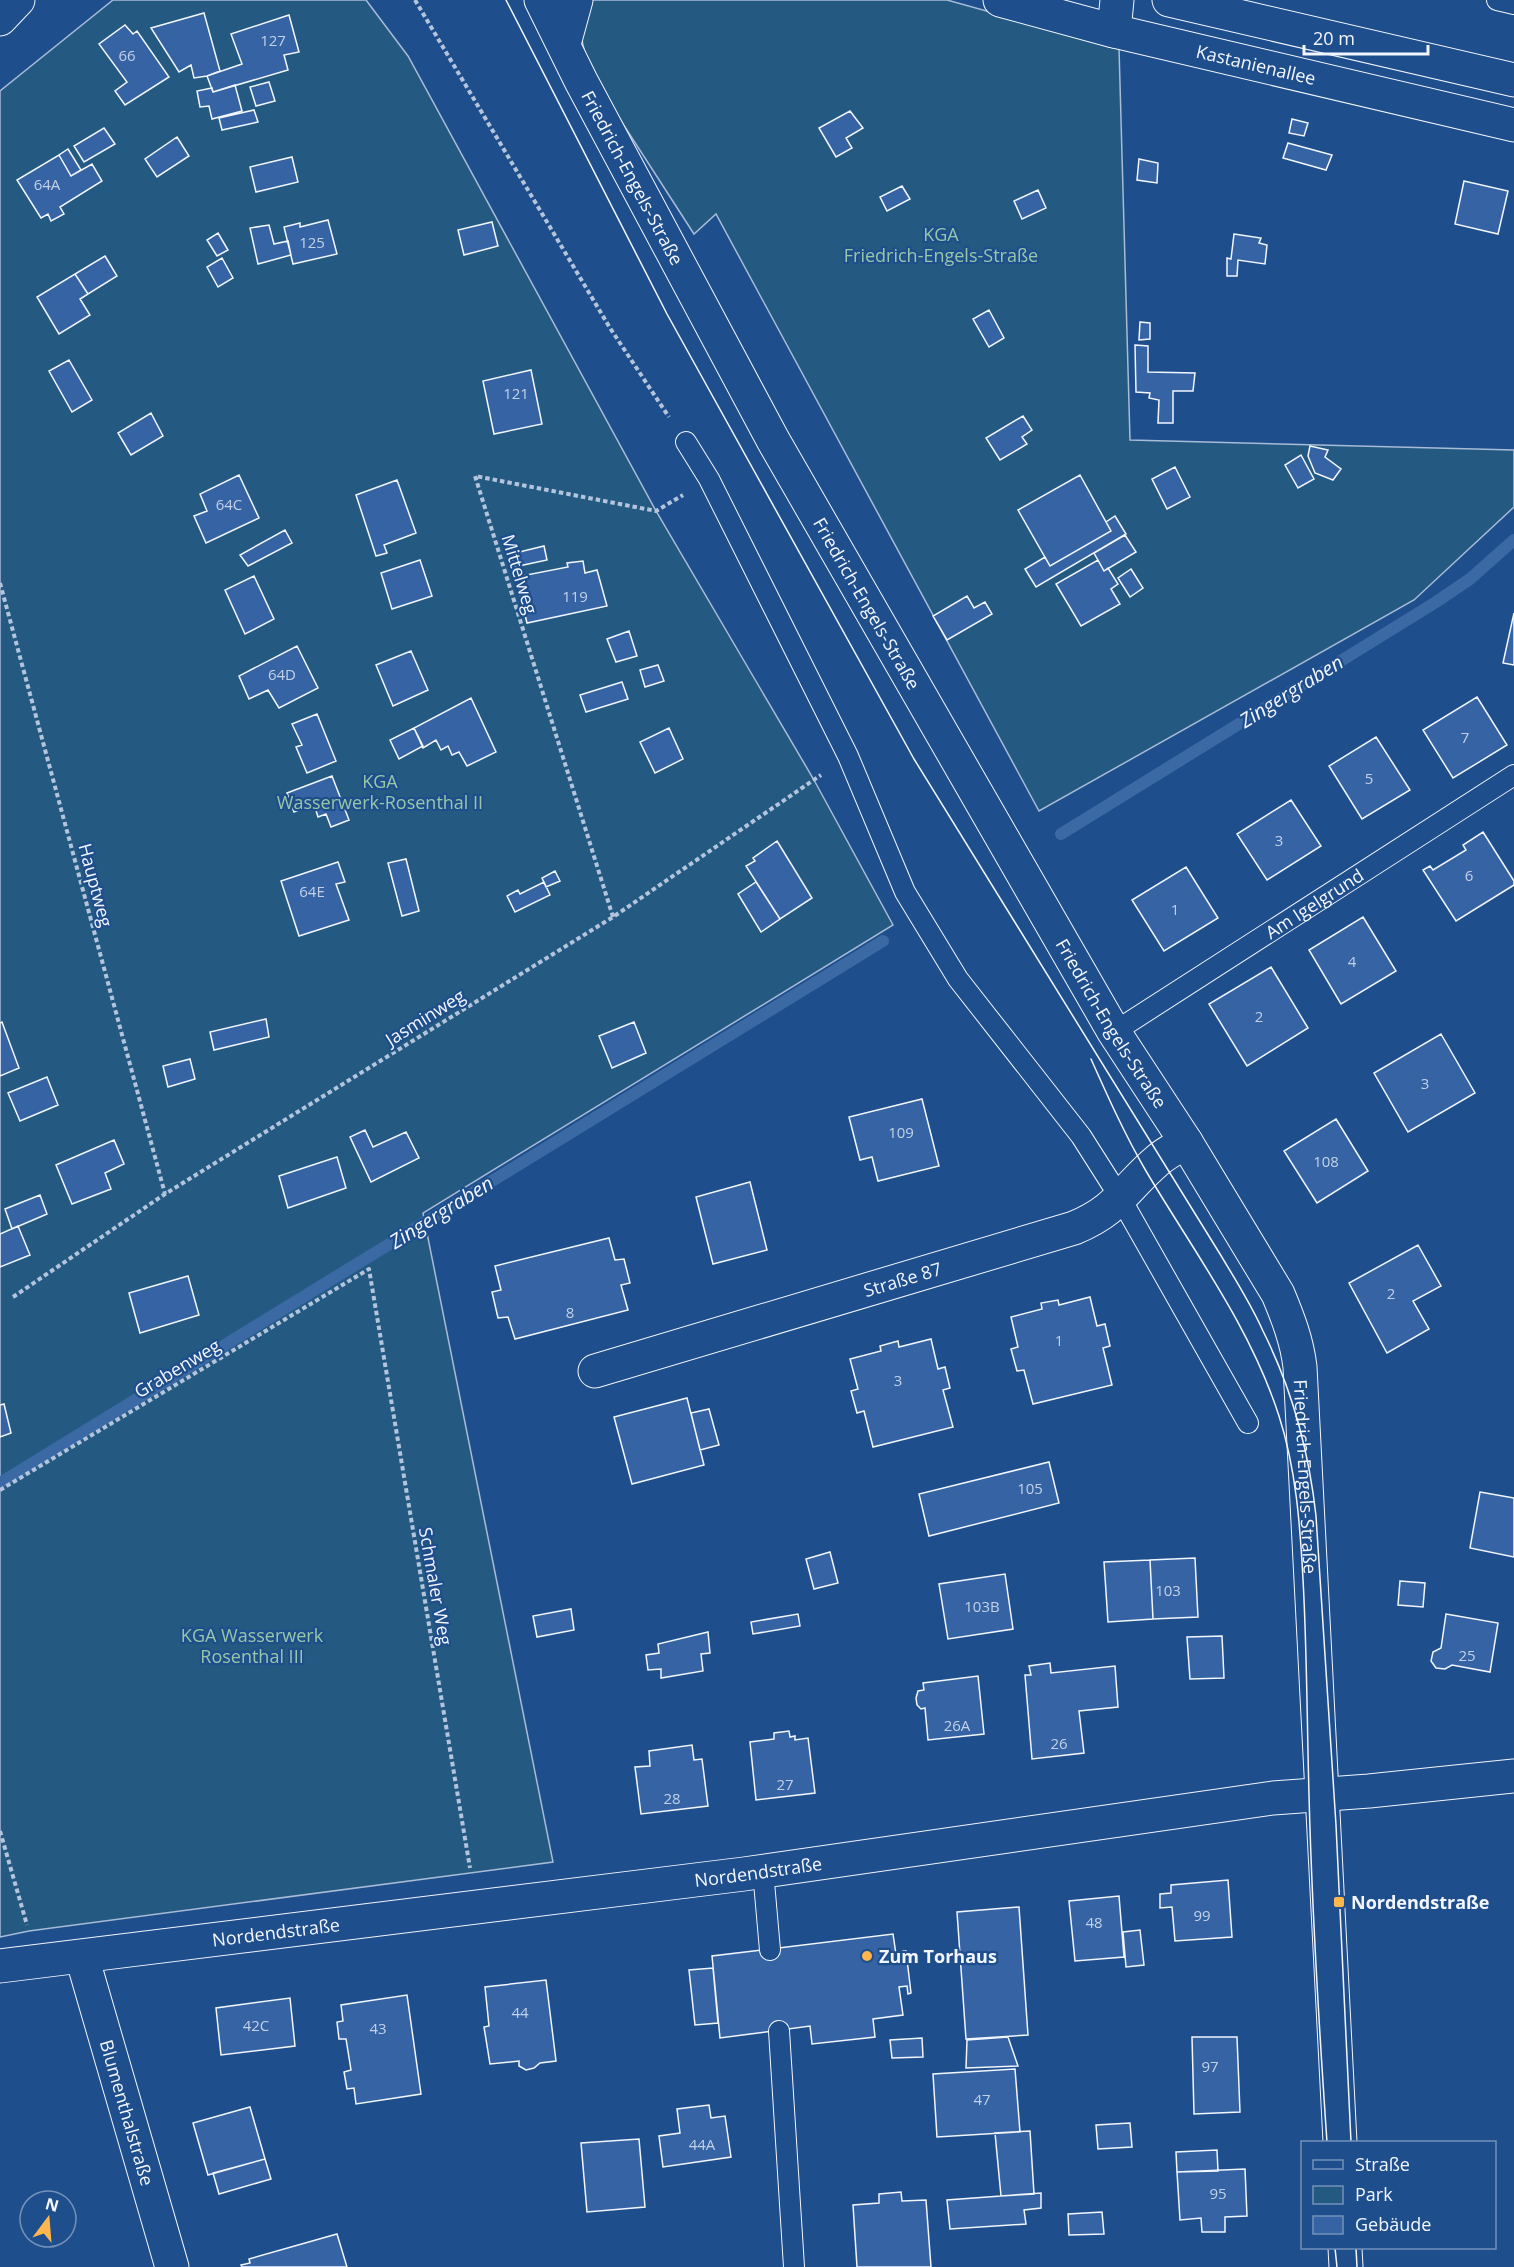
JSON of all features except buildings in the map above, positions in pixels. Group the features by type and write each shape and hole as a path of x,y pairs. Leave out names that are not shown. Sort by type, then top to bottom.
{"street":[{"path":"0,19 18,0"},
{"name":"Friedrich-Engels-Straße","path":"541,0 586,92 773,440 1114,1032 1185,1142 1278,1294 1294,1336 1298,1350 1316,1650 1340,2141"},
{"path":"564,44 576,0"},
{"name":"Kastanienallee","path":"1000,0 1116,15 1514,125"},
{"path":"1169,0 1514,80"},
{"name":"Straße 87","path":"595,1371 1074,1228 1101,1216 1121,1199 1160,1158 1185,1142"},
{"name":"Nordendstraße","path":"0,1966 763,1871 1274,1798 1514,1776"},
{"name":"Blumenthalstraße","path":"82,1957 172,2267"},
{"path":"1345,2249 1346,2267"}],"lane":[{"path":"1497,0 1514,4"},
{"path":"686,442 710,479 848,756 905,892 958,979 1074,1127 1121,1199 1248,1423"},
{"name":"Am Igelgrund","path":"1114,1032 1514,775"},
{"path":"763,1871 770,1950"},
{"path":"779,2031 794,2267"}],"path":[{"path":"415,0 610,328 686,442"},
{"name":"Mittelweg","path":"613,917 475,476 656,511 710,479"},
{"name":"Hauptweg","path":"0,583 165,1194"},
{"name":"Jasminweg","path":"13,1297 165,1194 613,917 848,756"},
{"name":"Grabenweg","path":"0,1490 369,1269"},
{"name":"Schmaler Weg","path":"369,1269 475,1906"},
{"path":"0,1831 36,1960"}],"green space":[{"name":"KGA Wasserwerk-Rosenthal II","path":"113,0 366,0 408,56 656,511 814,780 893,925 423,1213 553,1862 29,1931 0,1937 0,91"},
{"name":"KGA Friedrich-Engels-Straße","path":"585,0 947,0 1119,48 1130,440 1514,450 1514,507 1414,600 1039,811 716,214 694,234 592,76 581,29"}],"waterway":[{"name":"Zingergraben","path":"1061,834 1436,602 1470,579 1514,540"},
{"name":"Zingergraben","path":"0,1483 883,941"}],"tram line":[{"path":"506,0 667,314 914,759 1237,1282 1283,1375 1304,1445 1316,1516 1336,1825 1351,2141"},
{"path":"1091,1059 1138,1157 1220,1290 1253,1351 1279,1416 1290,1456 1299,1517 1303,1579 1312,1882 1327,2141"},
{"path":"1335,2249 1337,2267"},
{"path":"1356,2249 1357,2267"}],"place":[{"name":"Nordendstraße","path":"1339,1902"},
{"name":"Zum Torhaus","path":"867,1956"}],"park label":[{"name":"KGA Wasserwerk Rosenthal III","path":"252,1645"}]}
